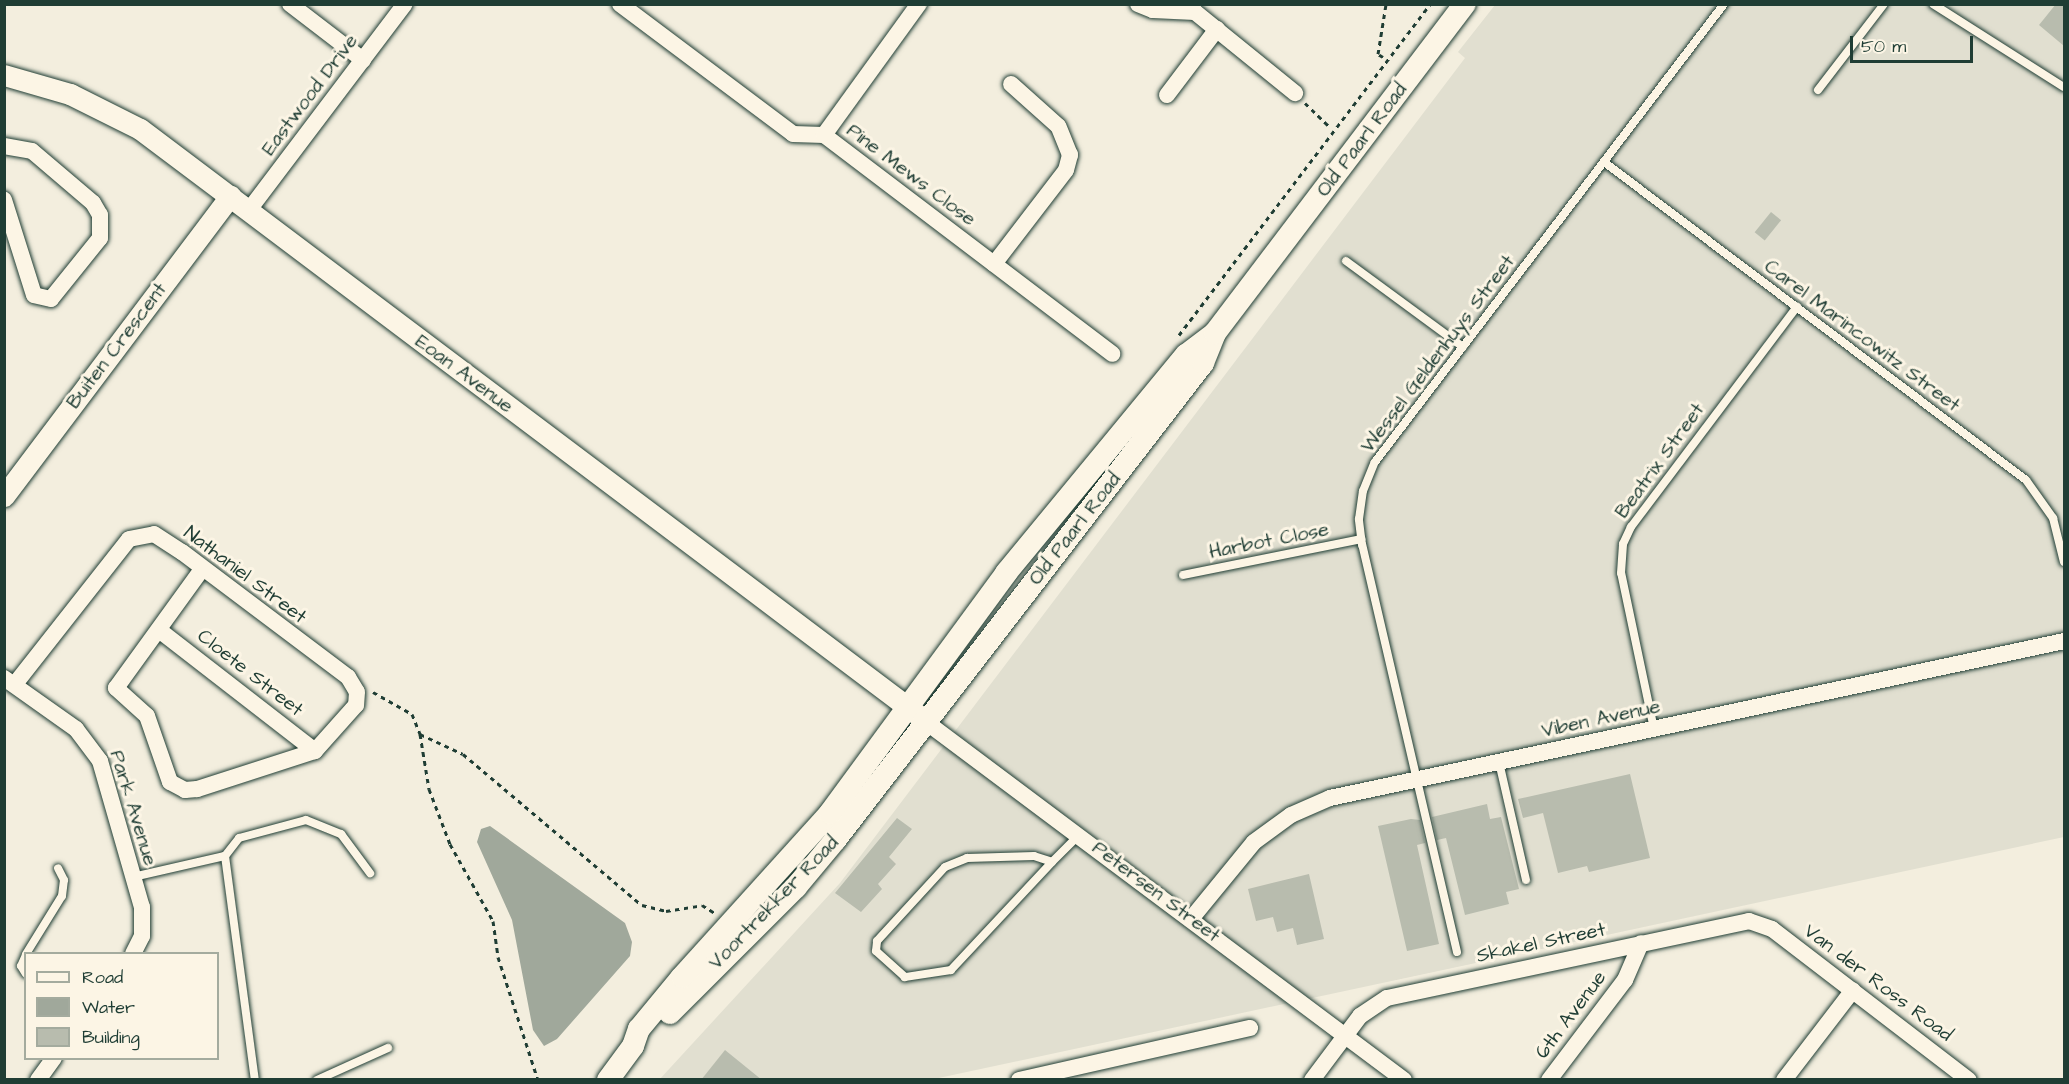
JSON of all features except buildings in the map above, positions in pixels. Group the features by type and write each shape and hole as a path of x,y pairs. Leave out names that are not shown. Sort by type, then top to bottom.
{"main road":[{"name":"Old Paarl Road","path":"907,706 1006,573 1179,363 1215,333 1465,4"},
{"name":"Old Paarl Road","path":"926,722 1203,363 1215,333"},
{"name":"Voortrekker Road","path":"608,1080 633,1046 639,1029 682,976 830,813 907,706"},
{"name":"Voortrekker Road","path":"633,1046 650,1035 796,886 926,722"}],"street":[{"path":"290,4 363,60"},
{"name":"Eastwood Drive","path":"249,210 405,4"},
{"name":"Pine Mews Close","path":"620,4 793,134 824,135 1112,354"},
{"path":"1138,4 1154,10 1192,11 1295,93"},
{"path":"824,135 914,7"},
{"path":"1167,95 1217,29"},
{"name":"Eoan Avenue","path":"4,75 113,113 249,210 907,706"},
{"path":"994,264 1066,170 1070,154 1058,126 1011,84"},
{"path":"4,146 32,150 93,203 102,223 100,238 55,297 47,301 34,295 11,243 4,200"},
{"name":"Buiten Crescent","path":"4,496 230,196"},
{"name":"Nathaniel Street","path":"10,681 129,539 154,534 348,677 357,692"},
{"path":"202,569 116,688 147,716 166,774 175,786 197,789 315,751 356,705 357,692"},
{"name":"Cloete Street","path":"159,630 315,751"},
{"name":"Viben Avenue","path":"1191,919 1237,859 1291,815 1330,798 2064,641"},
{"name":"Park Avenue","path":"10,681 76,729 93,749 133,877 143,922 134,952"},
{"name":"Petersen Street","path":"907,706 1404,1080"},
{"name":"Skakel Street","path":"1312,1080 1360,1016 1387,998 1738,922 1760,923"},
{"name":"Van der Ross Road","path":"1760,923 1853,990 1969,1080"},
{"name":"6th Avenue","path":"1549,1080 1625,980 1641,943"},
{"path":"1784,1080 1853,990"},
{"path":"1019,1080 1250,1028"},
{"path":"39,1079 53,1060"},
{"path":"1077,1080 1088,1065"}],"lane":[{"name":"Wessel Geldenhuys Street","path":"1457,952 1414,780 1361,539 1360,506 1368,476 1463,347 1724,4"},
{"path":"1818,90 1884,4"},
{"path":"1933,4 2064,87"},
{"name":"Carel Marincowitz Street","path":"1604,162 2026,480 2053,518 2064,562"},
{"path":"1346,261 1463,347"},
{"name":"Beatrix Street","path":"1654,729 1621,573 1623,544 1631,527 1797,307"},
{"name":"Harbot Close","path":"1183,575 1361,539"},
{"path":"1499,762 1526,880"},
{"path":"133,877 225,856 240,838 306,820 340,834 370,873"},
{"path":"1052,862 1025,856 956,862 933,877 877,941 876,951 905,977 951,970 1080,835"},
{"path":"225,856 255,1080"},
{"path":"27,952 62,896 64,880 58,868"},
{"path":"318,1080 388,1048"}],"path":[{"path":"1383,57 1378,54 1386,4"},
{"path":"1173,342 1430,4"},
{"path":"1295,93 1330,127"},
{"path":"357,692 377,692 412,714 420,734 429,789 450,844 492,921 498,957 538,1080"},
{"path":"420,734 463,754 642,905 666,911 702,905 715,914"}],"shaded area":[{"path":"1495,5 2064,5 2064,837 934,1079 659,1080 840,883 1465,58 1458,52"}],"water":[{"path":"490,826 625,923 632,942 630,956 557,1039 544,1046 533,1030 512,920 477,842 481,829"}]}
